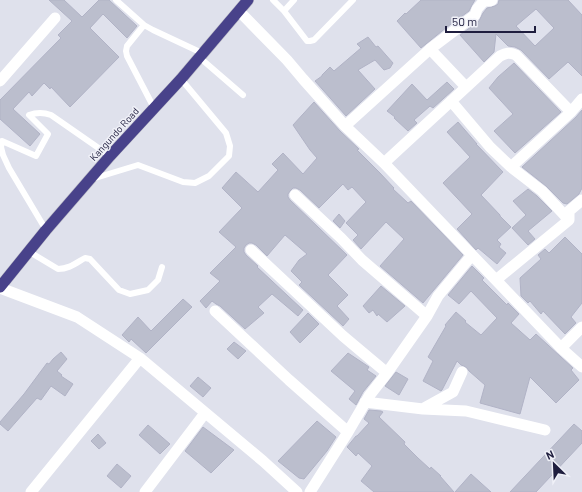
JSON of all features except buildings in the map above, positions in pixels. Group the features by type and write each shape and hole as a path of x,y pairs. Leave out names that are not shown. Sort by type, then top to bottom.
{"highway":[{"name":"Kangundo Road","path":"0,287 28,251 90,179 181,79 248,0"}],"street":[{"path":"345,126 430,48 475,15 477,9 484,1 492,0"},
{"path":"239,10 287,60 345,126 384,163 561,348 582,367"},
{"path":"0,81 55,18"},
{"path":"430,48 466,87"},
{"path":"384,163 500,56 506,53 511,52 516,55 571,112"},
{"path":"511,167 571,112 582,99"},
{"path":"452,101 490,147 511,167 542,191 569,220"},
{"path":"295,195 362,260 427,316"},
{"path":"569,220 569,211 582,200"},
{"path":"496,280 569,220"},
{"path":"251,250 343,336 387,373"},
{"path":"310,492 365,402 427,316 438,296 472,255"},
{"path":"0,287 77,317 140,358 263,461 297,492"},
{"path":"215,311 289,380 348,432"},
{"path":"561,348 582,327"},
{"path":"31,492 140,358"},
{"path":"423,408 453,392 462,372"},
{"path":"365,402 466,411 545,430"},
{"path":"145,492 205,413"}],"lane":[{"path":"116,0 144,25 201,55 243,95"},
{"path":"273,0 284,11 307,41 314,40 353,0"},
{"path":"284,11 294,0"},
{"path":"144,25 127,46 126,51 127,56 154,108"},
{"path":"90,179 138,165 183,182 195,183 209,176 228,156 230,146 226,133 181,79"},
{"path":"46,230 3,155 1,147 2,141 36,156 48,134 29,115 38,112 47,113 110,156"},
{"path":"28,251 58,269 64,269 85,258 90,258 119,290 130,294 148,290 158,280 162,267"}]}
